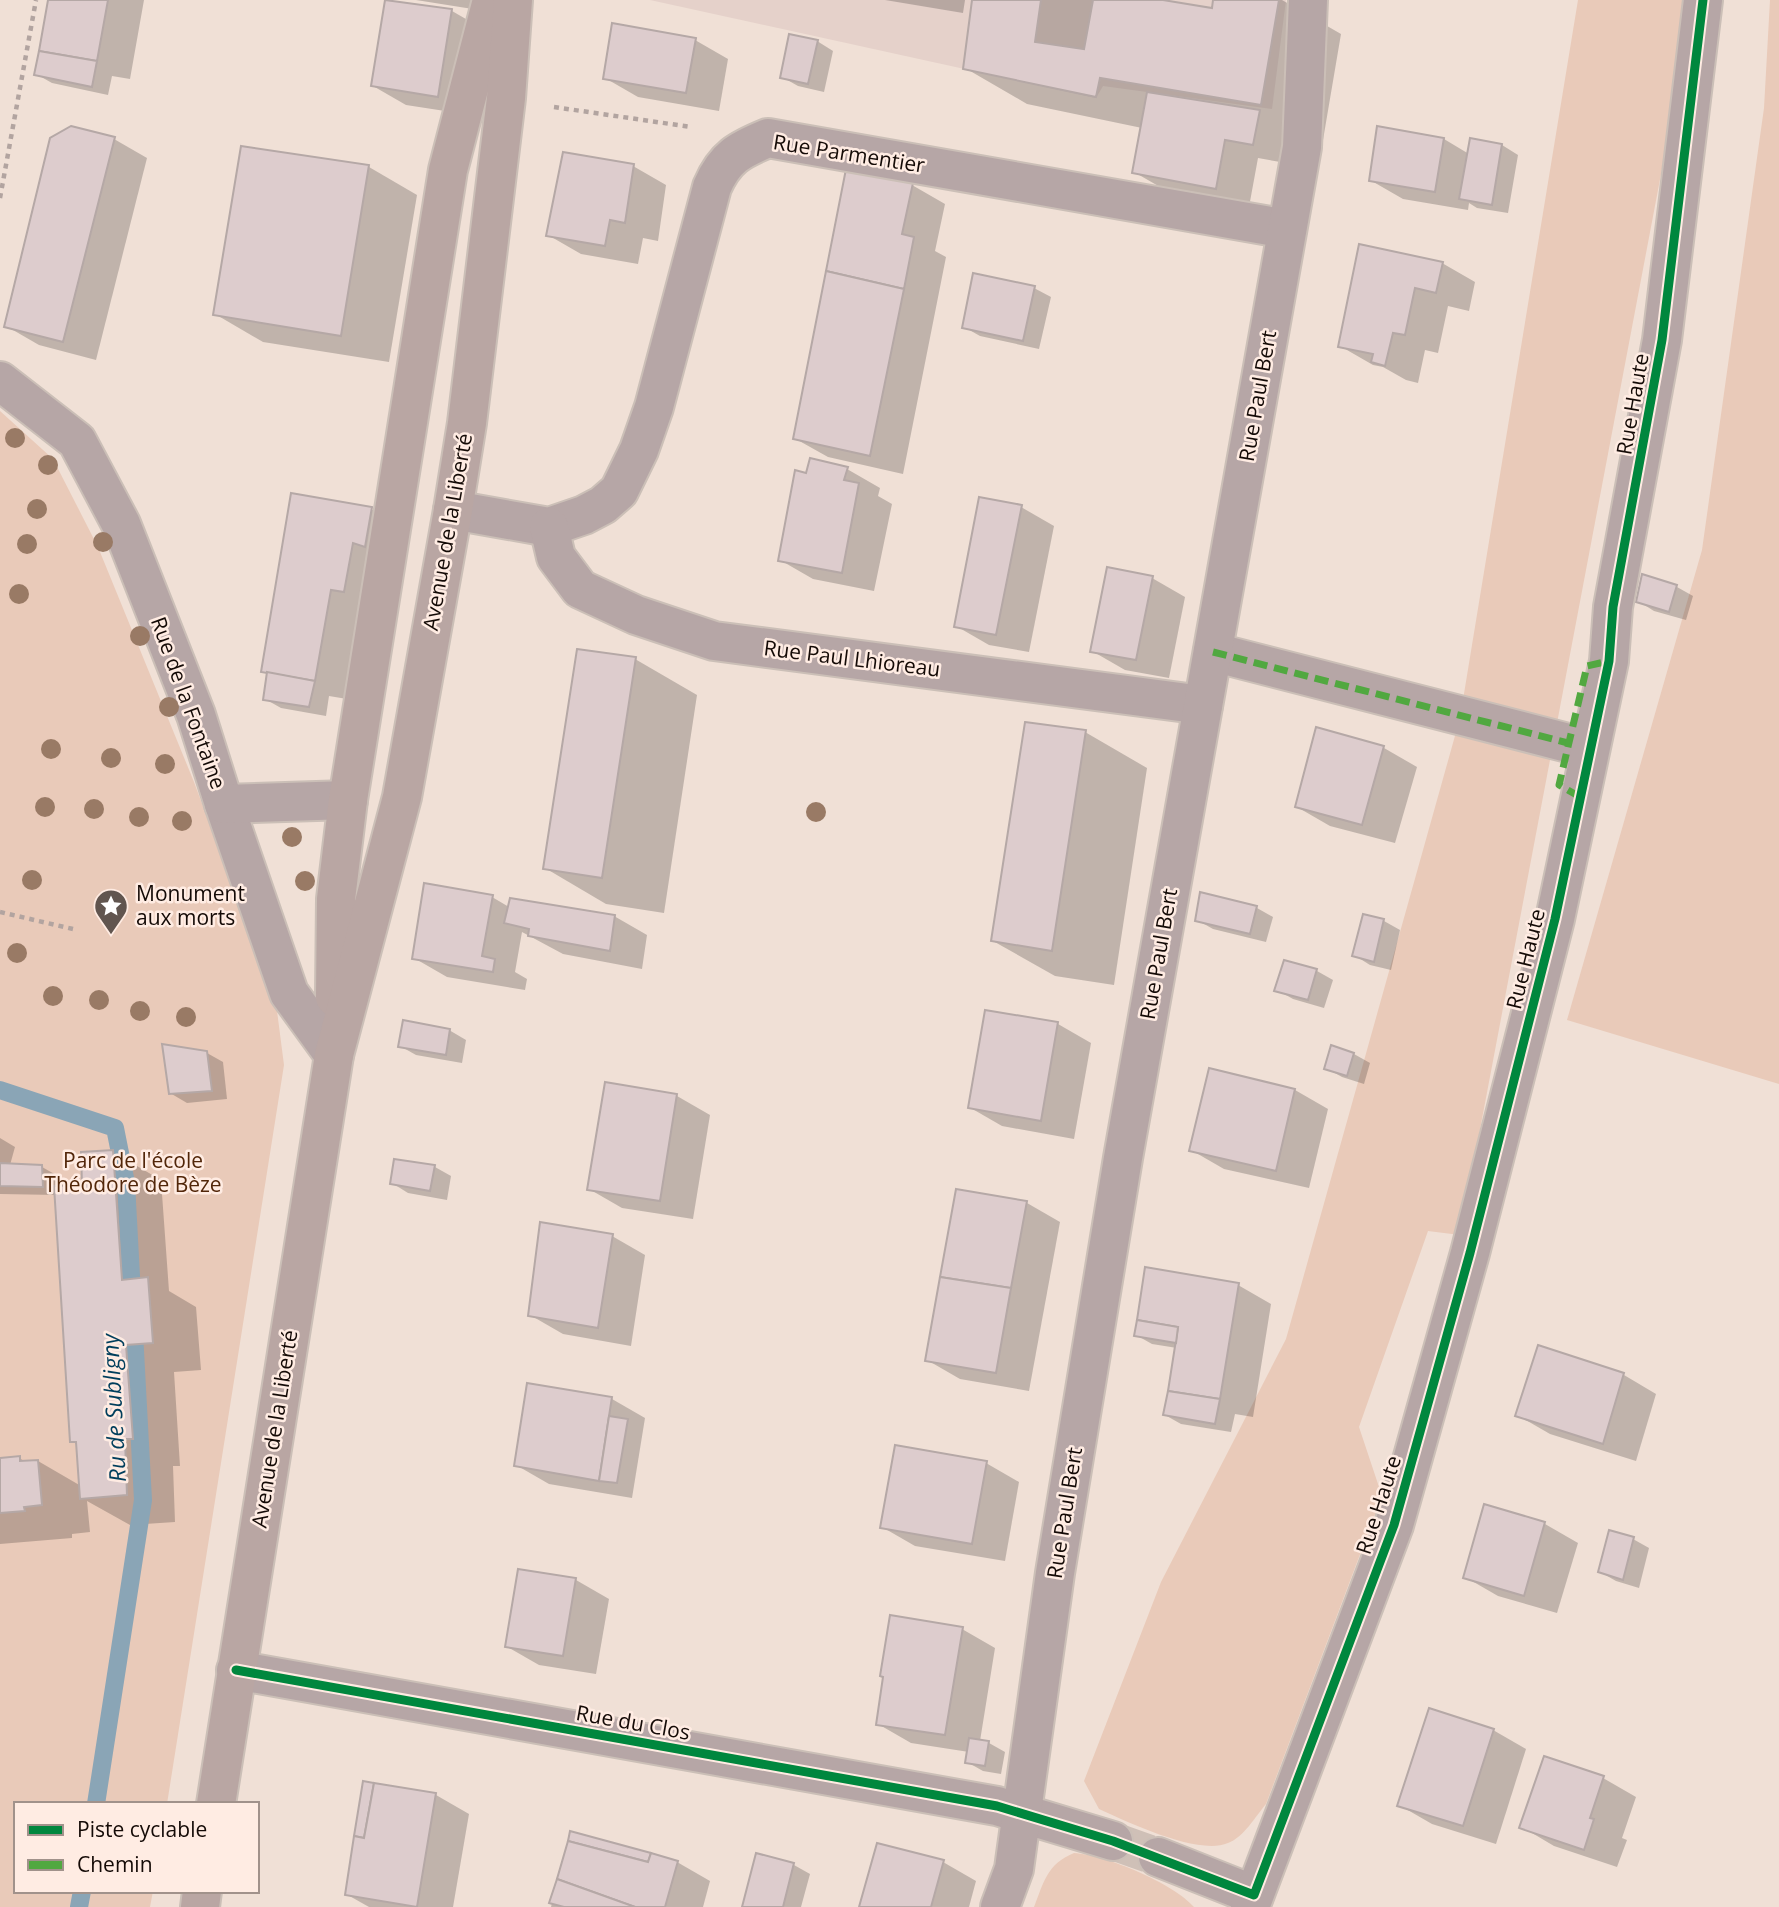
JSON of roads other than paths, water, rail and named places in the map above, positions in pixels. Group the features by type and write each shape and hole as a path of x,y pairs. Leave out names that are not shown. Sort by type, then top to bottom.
{"main road":[{"name":"Avenue de la Liberté","path":"334,1055 336,900 348,800 448,170 492,0"},
{"name":"Avenue de la Liberté","path":"216,1802 334,1055 402,797 453,510 467,423 505,112 513,0"}],"street":[{"name":"Rue Paul Bert","path":"1000,1907 1014,1869 1057,1559 1123,1158 1301,147 1308,0"},
{"name":"Rue Haute","path":"1253,1903 1394,1525 1474,1240 1555,919 1609,661 1613,607 1662,340 1703,0"},
{"name":"Rue Parmentier","path":"453,510 548,527 584,515 603,505 619,491 639,450 654,407 712,187 719,170 729,158 768,138 1287,229"},
{"name":"Rue de la Fontaine","path":"0,381 77,441 121,524 196,715 289,993 334,1055"},
{"name":"Rue Paul Lhioreau","path":"548,527 556,556 580,589 636,615 714,641 1203,705"},
{"path":"1213,652 1568,743"},
{"path":"1580,797 1559,785 1587,666 1609,661"},
{"path":"224,804 348,800"},
{"name":"Rue du Clos","path":"236,1670 1022,1812"},
{"path":"1022,1812 1114,1841"},
{"path":"1158,1857 1253,1903"}],"waterway":[{"name":"Ru de Subligny","path":"0,1090 115,1128 126,1183 143,1500 96,1802"},
{"name":"Ru de Subligny","path":"79,1907 82,1893"}],"tunnel":[{"path":"1113,1841 1158,1857"}],"place":[{"name":"Monument aux morts","path":"111,936"}],"park label":[{"name":"Parc de l'école Théodore de Bèze","path":"133,1173"}]}
